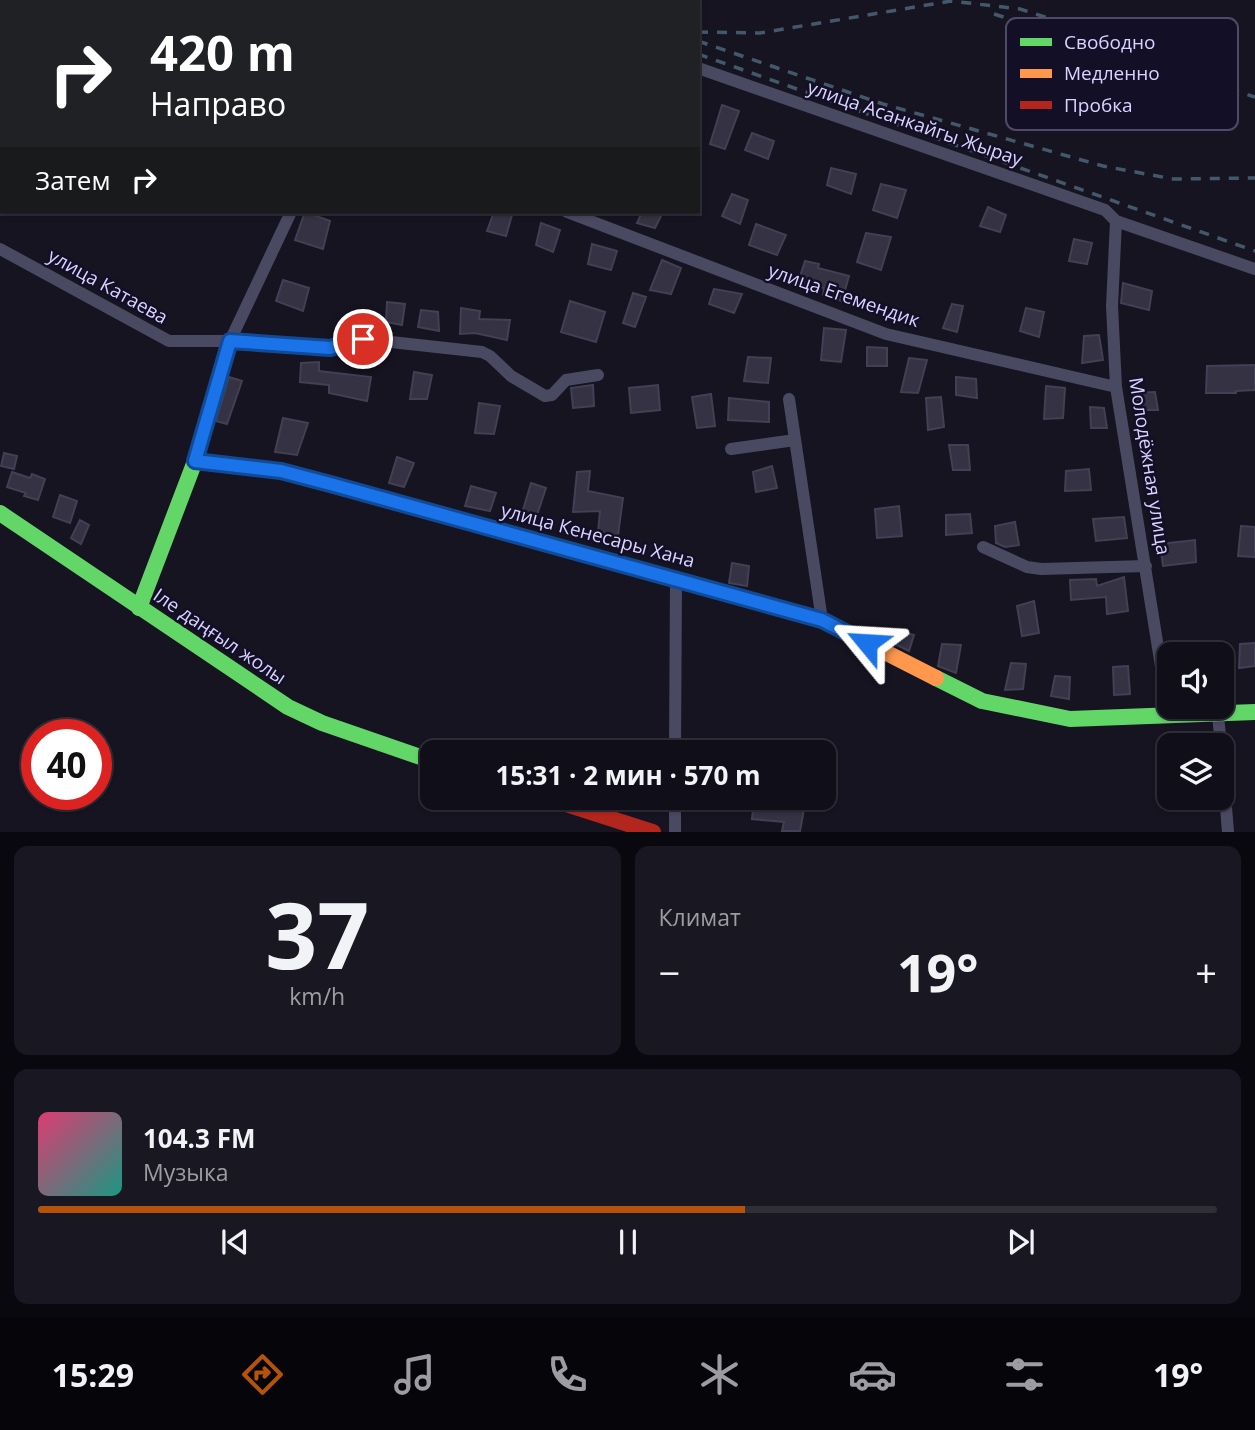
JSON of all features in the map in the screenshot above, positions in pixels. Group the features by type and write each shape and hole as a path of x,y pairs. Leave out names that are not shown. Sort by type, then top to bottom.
{"street":[{"name":"улица Асанкайгы Жырау","path":"700,69 1105,210 1116,221 1255,269"},
{"path":"139,608 195,461 230,341 290,214"},
{"name":"улица Егемендик","path":"572,214 886,334 1116,387"},
{"name":"Молодёжная улица","path":"1116,221 1112,306 1116,387 1158,642"},
{"name":"улица Катаева","path":"0,249 169,341 230,341 330,348 363,339 482,352 511,376 545,396 552,395 566,380 598,376"},
{"path":"789,399 822,620"},
{"path":"731,449 795,440"},
{"name":"улица Кенесары Хана","path":"195,461 281,471 822,620 982,701 1070,719 1157,716"},
{"name":"Іле даңғыл жолы","path":"0,513 288,707 333,727 420,757"},
{"path":"983,547 1027,567 1041,569 1146,566"},
{"path":"675,740 676,578"},
{"name":"улица Кенесары Хана","path":"1234,714 1255,712"},
{"path":"586,810 653,831"},
{"path":"675,810 675,831"},
{"path":"1226,810 1228,831"}],"building":[{"path":"722,105 739,111 725,149 710,144"},
{"path":"752,133 774,141 768,159 745,150"},
{"path":"831,168 856,174 851,194 827,185"},
{"path":"881,184 906,190 897,218 873,210"},
{"path":"732,194 748,200 740,224 722,216"},
{"path":"988,207 1006,215 1000,232 980,226"},
{"path":"304,214 330,221 323,249 295,240"},
{"path":"493,214 512,215 506,236 487,231"},
{"path":"641,214 662,214 655,228 637,223"},
{"path":"541,223 560,230 553,252 536,245"},
{"path":"756,224 786,235 777,255 749,245"},
{"path":"866,233 891,237 881,270 857,262"},
{"path":"1074,239 1092,243 1087,264 1069,261"},
{"path":"592,244 617,251 611,270 588,264"},
{"path":"662,260 681,268 671,294 650,290"},
{"path":"805,261 819,264 818,268 849,276 842,301 823,295 824,288 798,283"},
{"path":"283,280 309,288 303,311 276,301"},
{"path":"1123,283 1152,291 1149,310 1121,303"},
{"path":"714,289 742,294 734,313 709,304"},
{"path":"633,293 646,297 635,327 623,323"},
{"path":"570,301 605,312 596,342 561,332"},
{"path":"387,302 405,304 402,325 386,322"},
{"path":"952,304 963,306 957,332 943,328"},
{"path":"461,308 480,311 479,319 510,320 507,340 475,333 460,334"},
{"path":"1026,308 1044,312 1039,337 1020,331"},
{"path":"421,310 438,312 439,331 418,327"},
{"path":"824,328 846,330 841,362 821,360"},
{"path":"1099,335 1103,360 1082,363 1084,336"},
{"path":"867,347 887,348 887,366 867,366"},
{"path":"748,357 771,358 768,383 744,381"},
{"path":"909,358 927,360 918,393 901,392"},
{"path":"319,362 319,371 371,377 367,401 329,393 329,385 300,382 301,363"},
{"path":"1255,365 1255,390 1206,393 1207,366"},
{"path":"414,372 432,375 427,399 410,399"},
{"path":"229,377 242,381 227,424 216,421"},
{"path":"956,377 976,379 977,398 956,395"},
{"path":"593,385 594,406 573,408 571,388"},
{"path":"658,385 660,410 631,413 629,388"},
{"path":"1046,386 1065,388 1063,418 1044,419"},
{"path":"1155,392 1158,410 1136,410 1133,393"},
{"path":"711,394 715,426 697,428 692,397"},
{"path":"941,397 944,427 928,430 926,398"},
{"path":"729,398 769,402 769,422 728,420"},
{"path":"479,403 500,406 494,434 475,433"},
{"path":"1090,407 1104,408 1107,428 1091,428"},
{"path":"283,418 308,423 297,455 275,452"},
{"path":"949,445 968,445 970,470 953,470"},
{"path":"4,453 17,456 14,469 1,466"},
{"path":"397,457 414,463 404,487 389,483"},
{"path":"772,466 777,488 756,492 753,472"},
{"path":"1089,469 1091,490 1065,491 1066,471"},
{"path":"590,471 588,491 623,498 618,535 598,532 600,511 573,512 577,472"},
{"path":"12,472 30,478 32,474 45,479 38,500 7,487"},
{"path":"531,483 546,488 534,524 520,520"},
{"path":"471,486 496,493 490,511 465,506"},
{"path":"60,495 77,501 70,523 53,517"},
{"path":"899,506 902,536 877,538 875,509"},
{"path":"970,514 972,533 946,535 946,515"},
{"path":"1124,517 1127,538 1096,541 1093,519"},
{"path":"80,520 89,525 81,544 71,538"},
{"path":"1015,522 1019,545 1005,547 996,543 995,526"},
{"path":"1241,526 1255,527 1255,557 1238,556"},
{"path":"1195,540 1196,562 1163,566 1160,544"},
{"path":"732,563 749,566 747,586 729,583"},
{"path":"1124,577 1128,611 1107,614 1106,597 1071,600 1070,580 1096,579 1097,586"},
{"path":"1034,601 1039,633 1022,636 1017,606"},
{"path":"895,630 914,635 909,651 891,642"},
{"path":"1255,643 1255,666 1239,668 1240,644"},
{"path":"942,644 961,645 956,673 938,666"},
{"path":"1011,663 1026,664 1023,689 1005,690"},
{"path":"1128,666 1130,694 1114,695 1113,667"},
{"path":"1055,676 1070,677 1069,699 1051,696"},
{"path":"753,810 804,810 800,831 782,831 784,822 752,819"}],"railway":[{"path":"700,32 760,33 951,1 1020,9 1048,18"},
{"path":"994,14 1007,18"},
{"path":"700,42 883,104 1103,166 1173,179 1255,178"},
{"path":"700,55 1255,251"},
{"path":"1238,92 1255,97"}],"traffic: fast":[{"path":"139,608 195,461 281,471 627,566"},
{"path":"0,513 288,707 322,723 420,757"},
{"path":"936,678 982,701 1070,719 1255,712"}],"traffic: slow":[{"path":"627,566 822,620 936,678"}],"traffic: jam":[{"path":"584,810 653,832"}],"route":[{"path":"363,339 330,348 230,341 195,461 281,471 334,485 822,620 867,643"}]}
